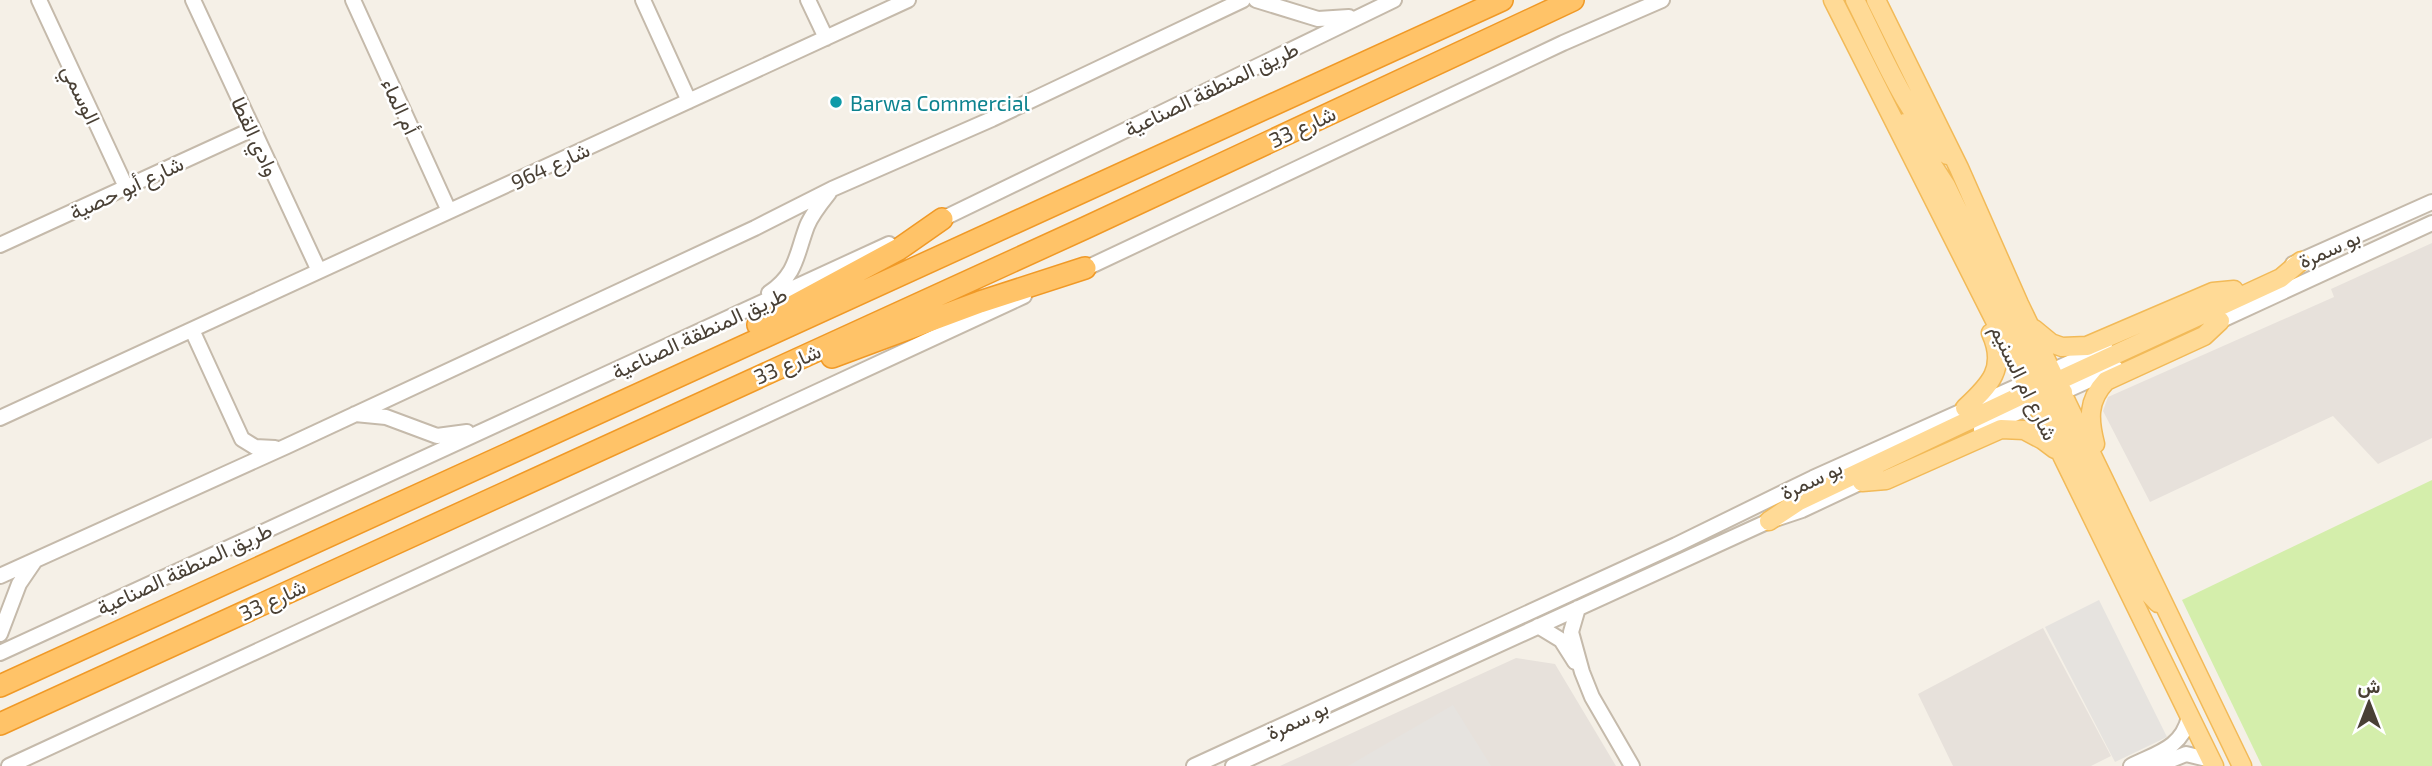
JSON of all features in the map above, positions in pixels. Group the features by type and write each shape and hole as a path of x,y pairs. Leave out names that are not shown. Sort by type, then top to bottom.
{"highway":[{"name":"شارع 33","path":"0,686 1502,0"},
{"name":"شارع 33","path":"0,724 1085,228 1573,0"},
{"path":"661,384 708,350 898,249 942,219"},
{"path":"726,391 823,360 990,298 1085,268"}],"main road":[{"path":"1824,0 1842,20"},
{"name":"شارع ام السنيم","path":"1833,0 1961,255 2103,475 2242,766"},
{"path":"1855,0 1926,135 1959,168"},
{"name":"شارع ام السنيم","path":"1876,0 1959,168 2020,304 2044,387 2059,453 2212,763"},
{"path":"1887,0 1899,49"},
{"path":"1865,65 1946,186 2141,584 2170,615"},
{"path":"1961,255 1969,287 1994,338 1998,363 1987,386 1965,408"},
{"path":"1769,521 1799,501 2281,278 2301,261"},
{"path":"2020,304 2040,335 2051,344 2070,348 2087,346 2213,292 2234,290"},
{"path":"2103,475 2090,416 2093,398 2098,389 2113,376 2204,336 2220,321"},
{"path":"1862,482 1886,480 2001,429 2024,430 2034,434 2059,453"}],"street":[{"name":"الوسمي","path":"39,0 126,187"},
{"name":"وادي القطا","path":"193,0 319,271"},
{"name":"أم الماء","path":"353,0 449,211"},
{"path":"643,0 689,101"},
{"path":"808,0 825,38"},
{"name":"شارع 964","path":"0,418 908,0"},
{"path":"0,576 287,446 755,228 832,189 992,119 1243,0"},
{"path":"1256,0 1318,19 1364,14"},
{"name":"طريق المنطقة الصناعية","path":"0,653 733,317 1394,0"},
{"name":"شارع 33","path":"1085,268 1563,43 1662,0"},
{"name":"شارع أبو حصية","path":"0,245 253,129"},
{"path":"733,317 786,279 795,264 808,225 832,189"},
{"name":"بو سمرة","path":"1233,766 1769,521 1802,510 1862,482 2234,290 2432,202"},
{"name":"بو سمرة","path":"1194,766 1676,545 1965,408 2044,387 2220,321 2432,223"},
{"path":"9,766 1085,268"},
{"path":"192,330 242,439 262,449 287,446"},
{"path":"354,414 386,417 437,436 459,434 506,421"},
{"path":"220,475 236,459 242,439"},
{"path":"0,634 19,584 37,558"},
{"path":"1578,608 1573,616 1571,632 1582,672 1592,698 1632,766"},
{"path":"1538,626 1561,640 1582,672"},
{"path":"2131,766 2174,745 2184,734 2189,717"},
{"path":"2156,766 2186,754 2212,763"}],"shaded area":[{"path":"2432,243 2432,438 2378,464 2333,416 2150,502 2103,411 2108,397 2334,297 2331,289"},
{"path":"2099,600 2167,737 2115,762 2045,627"},
{"path":"2043,628 2111,756 2091,766 1953,766 1918,694"},
{"path":"1516,658 1555,664 1616,766 1280,766"},
{"path":"1453,705 1491,766 1348,766"}],"green space":[{"path":"2432,480 2432,766 2262,766 2182,600"}],"place":[{"name":"Barwa Commercial","path":"836,102"}]}
